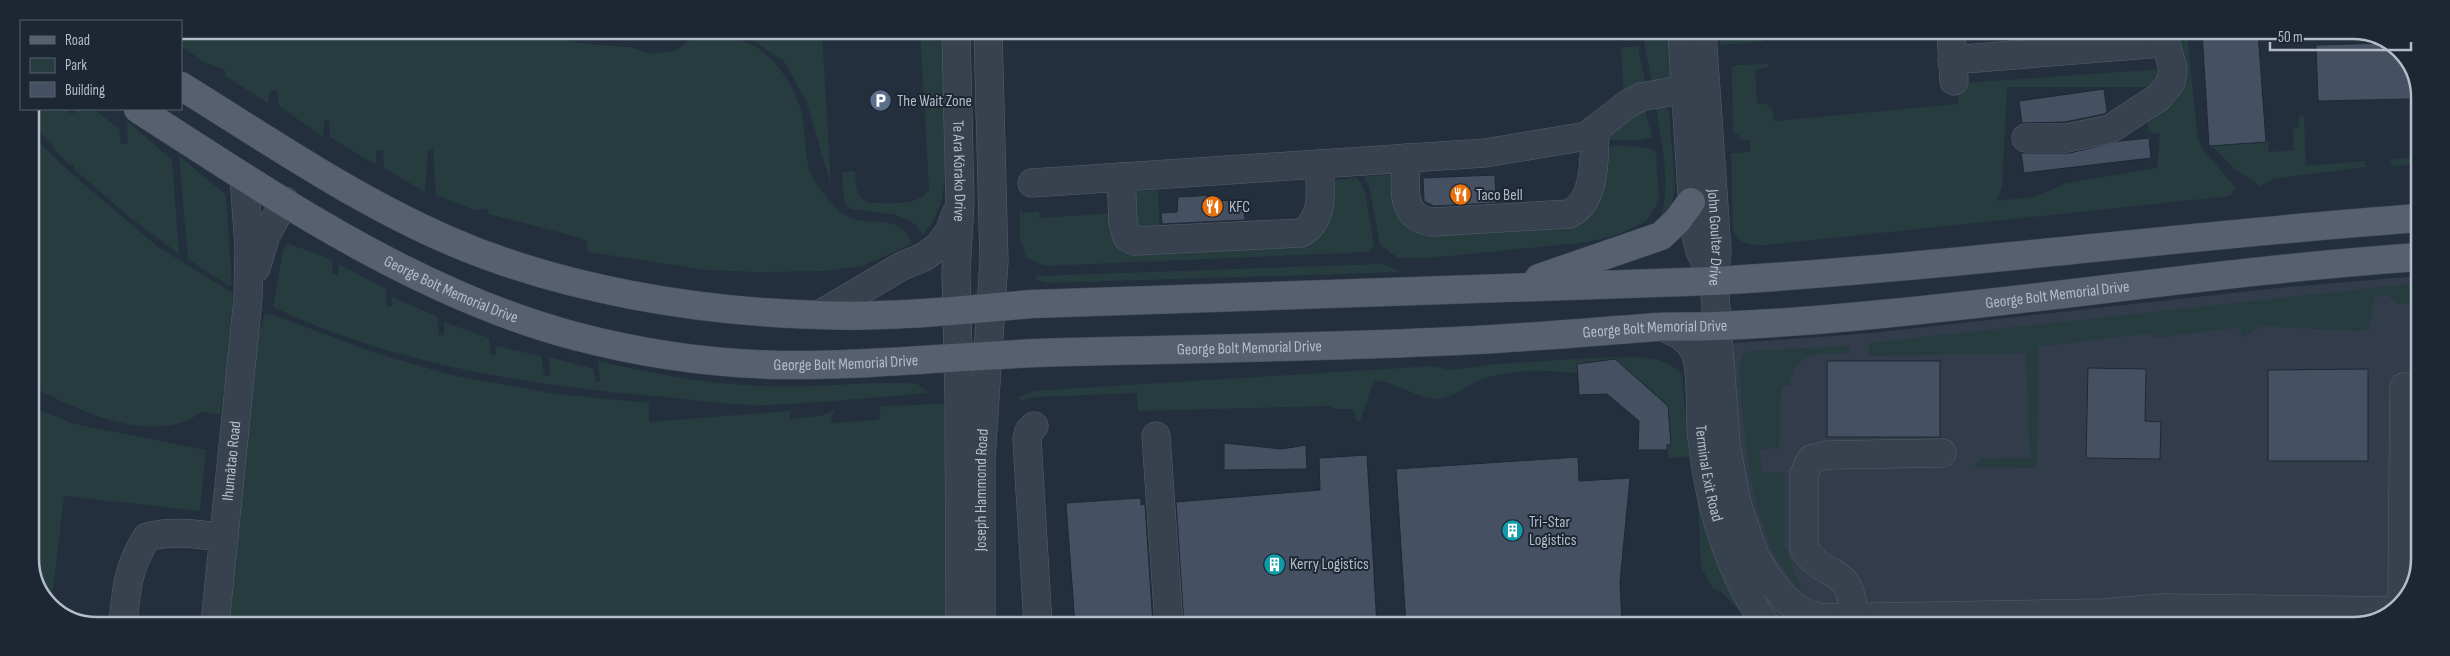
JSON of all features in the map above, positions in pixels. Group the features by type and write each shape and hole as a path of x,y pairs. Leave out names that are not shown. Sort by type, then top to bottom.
{"main road":[{"path":"182,87 329,178 415,225 482,253 563,279 624,294 729,308 819,315 956,311 1032,304 1714,281 1816,275 2257,230 2411,219"},
{"name":"George Bolt Memorial Drive","path":"140,110 244,177 351,240 475,303 528,323 583,338 684,357 781,365 988,356 1452,341 1663,327 1718,326 1889,314 2293,267 2411,258"},
{"path":"1512,288 1661,236 1677,221 1691,202"}],"street":[{"name":"Te Ara Kōrako Drive","path":"956,39 960,202 956,311 958,358"},
{"name":"Te Ara Kōrako Drive","path":"988,39 994,261 988,356"},
{"name":"John Goulter Drive","path":"1682,39 1691,202 1695,236 1714,281"},
{"name":"John Goulter Drive","path":"1702,39 1717,250 1714,281"},
{"path":"1951,39 1953,70 2153,39"},
{"path":"2026,138 2067,138 2110,130 2159,97 2171,82 2173,69 2166,39"},
{"path":"1032,183 1485,153 1541,145 1587,136 1626,105 1642,97 1686,89"},
{"path":"1406,158 1406,197 1409,209 1420,220 1433,222 1569,214 1579,209 1587,197 1594,160 1595,129"},
{"path":"1121,177 1123,222 1127,237 1134,241 1300,233 1308,229 1316,217 1321,203 1319,164"},
{"name":"Ihumātao Road","path":"216,617 248,298 249,247 244,177"},
{"name":"Ihumātao Road","path":"248,298 260,252 284,201"},
{"path":"819,315 902,266 924,257 939,246 950,230 960,202"},
{"name":"Terminal Exit Road","path":"1714,281 1730,476 1745,532 1773,601 1783,617"},
{"name":"Terminal Exit Road","path":"1663,327 1684,337 1696,354 1704,455 1714,509 1753,617"},
{"name":"Joseph Hammond Road","path":"981,617 981,459 988,356"},
{"name":"Joseph Hammond Road","path":"958,358 960,617"},
{"path":"2387,606 2404,387 2411,387"},
{"path":"1034,426 1027,438 1038,617"},
{"path":"1156,436 1168,617"},
{"path":"1848,617 1853,598 1847,583 1838,574 1810,558 1804,549 1804,474 1811,459 1827,454 1942,453"},
{"path":"123,617 128,577 137,552 147,537 158,534 197,534 224,538"},
{"path":"1754,556 1784,600 1796,608 1818,617"},
{"path":"2197,617 2379,610"}],"shaded area":[{"path":"2411,277 2411,559 2407,582 2402,592 2389,605 2372,614 2353,617 1775,617 1767,606 1753,579 1708,345 1872,333 2278,288"}],"green space":[{"path":"182,39 561,39 586,44 629,47 653,54 677,50 691,39 726,39 746,42 757,48 774,62 788,81 801,111 810,172 815,183 827,198 848,217 898,226 906,233 912,244 862,266 825,271 758,272 707,270 588,252 586,241 581,238 489,214 488,209 474,210 436,195 433,149 428,149 425,192 384,168 383,150 376,151 376,165 330,137 329,120 324,121 323,137 279,106 277,90 270,91 268,103 225,76 225,70 206,63 182,47"},
{"path":"750,39 822,39 831,186 807,103 784,61"},
{"path":"920,39 943,39 945,179 941,204 932,223 923,235 916,225 909,220 892,214 851,209 844,201 842,172 855,171 856,186 859,194 870,203 911,202 924,195 929,189"},
{"path":"1643,39 1674,39 1677,81 1653,87"},
{"path":"1720,39 1761,39 1762,42 1720,45"},
{"path":"2176,39 2188,39 2198,140 2205,152 2236,188 2230,196 1766,245 1743,242 1733,231 1731,153 1750,152 1750,140 1740,139 1739,135 1733,132 1732,67 1737,65 1767,64 1771,66 1755,70 1757,103 1768,105 1772,109 1774,121 1958,104 1958,76 1962,71 1963,83 2162,69 2162,55 2166,55 2167,68 2149,92 2147,87 2007,87 2002,187 1997,201 2035,197 2066,183 2157,168 2160,134 2148,131 2147,114 2170,97 2176,84"},
{"path":"1638,46 1646,88 1624,99 1621,48"},
{"path":"1662,105 1669,110 1675,189 1669,214 1660,221 1665,192 1665,178 1663,149 1656,106"},
{"path":"1644,107 1652,137 1640,140 1605,140 1609,129"},
{"path":"39,110 68,110 68,113 76,113 75,110 95,110 119,129 121,144 128,144 127,121 172,160 179,254 127,215 74,169 73,163 71,165 67,163 39,132"},
{"path":"2304,115 2306,166 2366,161 2366,167 2273,179 2260,186 2235,169 2212,146 2268,141 2269,152 2294,150 2293,127 2299,127 2299,116"},
{"path":"39,142 64,167 158,247 233,293 228,362 220,415 202,412 182,422 160,426 138,426 115,422 70,405 39,390"},
{"path":"1618,145 1652,149 1656,154 1659,199 1645,222 1619,234 1588,242 1429,258 1398,258 1380,245 1369,186 1364,177 1398,174 1400,209 1576,217 1600,148"},
{"path":"179,156 226,195 232,285 229,286 188,259"},
{"path":"2411,158 2411,165 2392,166 2390,159"},
{"path":"1357,178 1365,191 1374,245 1369,252 1044,266 1026,257 1020,236 1020,200 1021,213 1039,212 1039,218 1115,213 1116,233 1302,238 1324,181"},
{"path":"1158,190 1160,237 1136,236 1124,192"},
{"path":"287,243 332,260 333,274 338,275 339,264 386,289 387,307 393,306 391,297 437,316 439,335 444,335 444,322 489,338 491,355 496,355 496,346 541,356 544,375 550,376 549,357 594,369 596,382 600,381 598,361 658,374 739,385 815,386 908,383 917,384 930,393 788,404 739,404 556,385 507,378 459,368 365,343 319,327 273,307 283,251"},
{"path":"1381,264 1403,272 1049,283 1036,280 1036,276"},
{"path":"2411,284 2411,304 2398,304 2386,294 2374,298 2369,329 2359,331 2261,326 2241,337 2241,327 2155,338 2152,333 2038,347 2037,468 1973,467 1981,459 2030,458 2026,353 1869,356 1869,343"},
{"path":"265,314 271,314 372,352 451,375 555,394 649,403 649,422 790,411 790,419 821,416 834,410 830,423 879,420 881,406 943,404 949,422 949,617 230,617 257,337"},
{"path":"1850,346 1850,353 1830,353 1811,356 1804,359 1798,365 1793,373 1790,385 1781,386 1779,448 1760,449 1761,472 1784,473 1784,545 1802,592 1784,569 1770,543 1760,515 1747,455 1739,366 1744,354 1748,351"},
{"path":"1640,357 1659,360 1675,368 1682,375 1689,457 1668,458 1667,445 1670,445 1671,442 1668,406 1615,359 1577,364 1577,373 1527,371 1503,374 1478,381 1450,396 1440,399 1424,397 1383,381 1374,380 1360,421 1356,421 1354,409 1335,409 1329,406 1138,411 1137,393 1036,397 1021,401 1018,397 1033,391 1434,366 1450,370 1497,364"},
{"path":"39,410 75,424 206,450 200,511 64,496 52,597 43,582 39,563"},
{"path":"1696,465 1744,612 1740,611 1720,591 1713,589 1701,567"}],"building":[{"path":"2202,39 2259,39 2266,142 2209,146"},
{"path":"2375,43 2389,51 2397,58 2407,74 2410,99 2318,101 2316,45"},
{"path":"2104,89 2107,112 2104,114 2065,122 2022,123 2019,101"},
{"path":"2149,138 2151,158 2024,173 2021,153 2070,153 2120,141"},
{"name":"Taco Bell","path":"1495,175 1496,203 1434,206 1424,201 1423,178"},
{"name":"KFC","path":"1216,195 1216,201 1248,199 1249,212 1244,214 1245,220 1162,224 1161,213 1177,212 1178,197"},
{"path":"1615,359 1668,406 1671,445 1667,445 1667,450 1638,450 1639,421 1607,394 1579,395 1577,364"},
{"path":"1827,361 1940,361 1940,437 1827,437"},
{"path":"2088,368 2146,369 2145,421 2161,422 2160,459 2086,458"},
{"path":"2368,369 2368,461 2268,461 2268,370"},
{"path":"1224,443 1282,449 1306,445 1307,469 1224,470"},
{"name":"Kerry Logistics","path":"1367,455 1377,617 1183,617 1176,502 1320,490 1319,458"},
{"name":"Tri-Star Logistics","path":"1578,457 1579,481 1630,478 1620,582 1622,617 1405,617 1396,469"},
{"path":"1141,498 1141,505 1145,504 1152,617 1074,617 1066,503"}],"place":[{"name":"The Wait Zone","path":"881,101"},
{"name":"Taco Bell","path":"1460,195"},
{"name":"KFC","path":"1213,207"},
{"name":"Tri-Star Logistics","path":"1513,531"},
{"name":"Kerry Logistics","path":"1274,564"}]}
